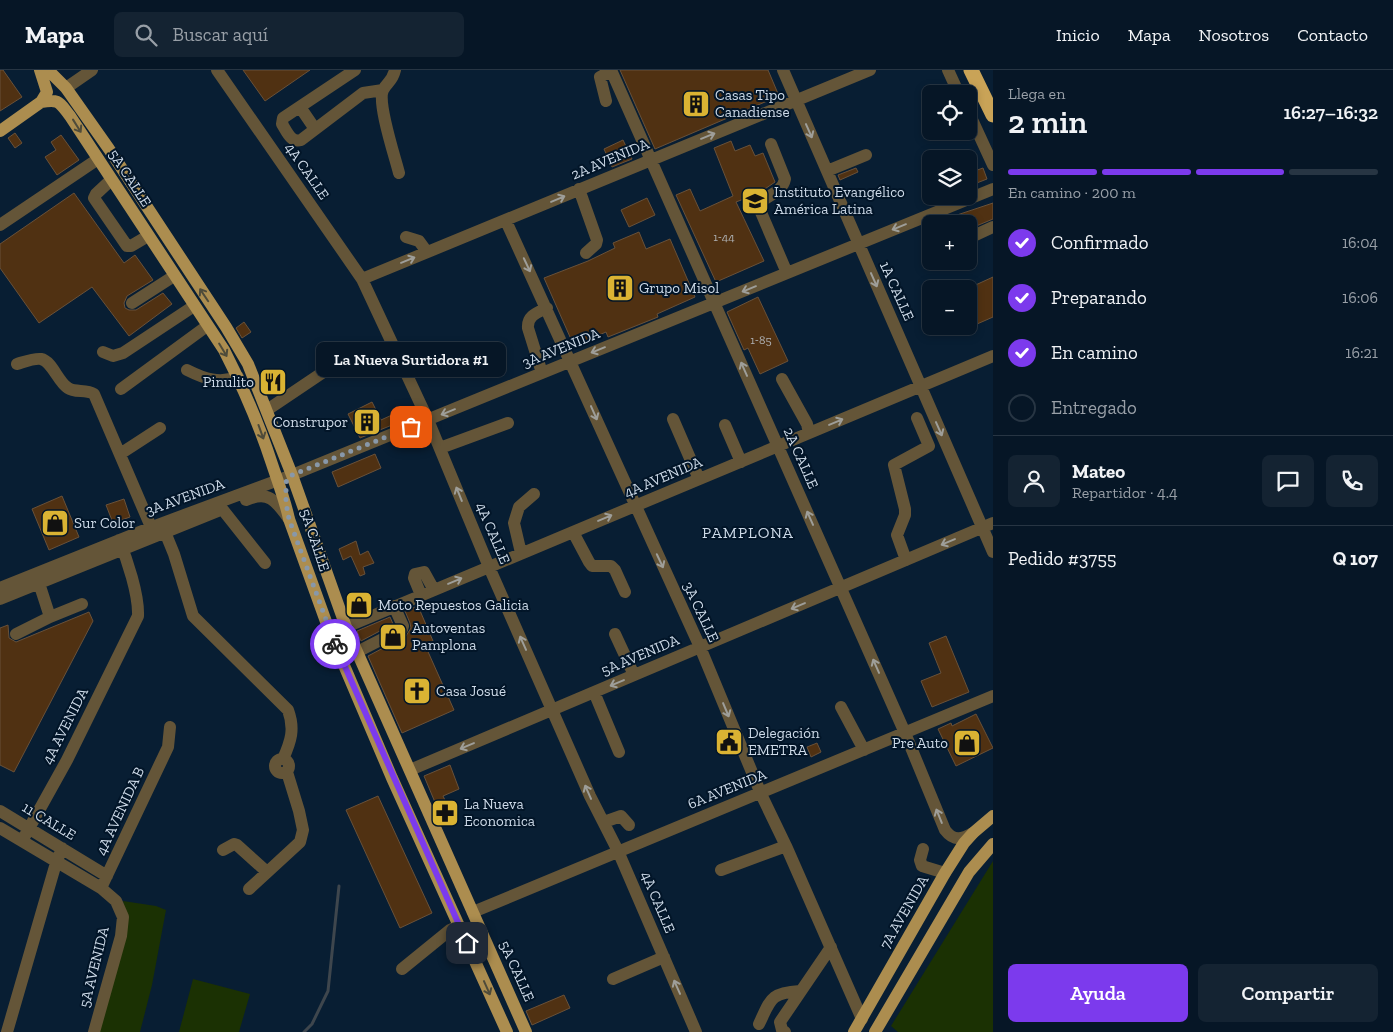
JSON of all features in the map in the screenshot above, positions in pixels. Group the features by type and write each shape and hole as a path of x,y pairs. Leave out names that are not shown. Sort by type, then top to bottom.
{"highway":[{"path":"971,70 993,115"}],"main road":[{"path":"0,131 42,102 47,92 40,70"},
{"name":"5A CALLE","path":"48,70 66,88 109,149 162,233 226,327 248,364 292,475 346,627 526,1032"},
{"name":"5A CALLE","path":"42,102 56,100 60,102 224,350 241,382 260,429 286,503 289,519 329,630 506,1032"},
{"path":"241,382 256,382"},
{"name":"7A AVENIDA","path":"854,1032 964,843 993,816"},
{"path":"875,1032 969,872 993,844"}],"street":[{"path":"66,88 92,70"},
{"name":"4A CALLE","path":"217,70 362,279 428,420 489,567 590,796 618,851 696,1032"},
{"path":"355,70 283,118 282,124 292,140 297,142 301,140 363,94 383,90 393,80 395,70"},
{"path":"606,102 600,77 611,70"},
{"name":"2A CALLE","path":"611,70 905,733 945,830 954,839 961,839 973,833"},
{"name":"1A CALLE","path":"783,70 921,386 988,526 993,552"},
{"name":"2A AVENIDA","path":"362,279 870,70"},
{"path":"948,70 955,85"},
{"path":"383,90 382,107 399,174"},
{"path":"300,107 315,129"},
{"path":"977,130 993,164"},
{"path":"771,144 786,179 781,188 763,200 760,210 787,273"},
{"path":"827,171 866,155"},
{"path":"0,225 98,159"},
{"path":"111,180 94,198 127,246 131,246 148,236"},
{"path":"579,189 597,240 596,244 586,253"},
{"name":"3A AVENIDA","path":"157,532 278,480 993,189"},
{"name":"3A CALLE","path":"506,221 700,647 761,794 786,846 862,1019"},
{"path":"977,234 993,227"},
{"path":"406,237 419,241 428,252"},
{"path":"132,302 174,276"},
{"path":"103,352 113,356 123,353 194,306"},
{"path":"542,373 528,328 528,322 529,318 537,312 547,308"},
{"path":"120,388 208,326"},
{"name":"4A AVENIDA","path":"346,627 993,356"},
{"path":"17,364 42,359 48,362 61,382 70,390 89,390 94,394 142,509 174,554 193,616 288,710 292,720 292,739 285,765 303,830 300,842 249,889"},
{"path":"267,410 322,373 336,361"},
{"path":"188,370 206,379 241,382"},
{"path":"782,379 807,424 809,433"},
{"path":"906,560 897,534 905,515 905,509 894,465 928,446 917,418"},
{"path":"673,419 699,479"},
{"path":"440,448 508,423"},
{"path":"724,424 741,462"},
{"path":"120,454 160,428"},
{"path":"286,503 286,482 292,475"},
{"path":"521,554 514,523 519,508 534,494"},
{"name":"3A AVENIDA","path":"0,588 223,510 254,496 265,495 272,498 289,519"},
{"path":"223,510 265,563"},
{"name":"5A AVENIDA","path":"410,770 988,526"},
{"path":"573,532 592,566 611,566 615,570 625,592"},
{"name":"3A AVENIDA","path":"0,599 121,545"},
{"name":"4A AVENIDA","path":"22,841 67,760 138,616 138,606 121,545"},
{"path":"421,595 414,578 415,574 424,572 434,590"},
{"path":"39,583 50,617"},
{"path":"16,634 82,604"},
{"path":"357,652 402,629 403,626 394,606"},
{"path":"615,634 634,675"},
{"path":"594,692 619,752"},
{"name":"6A AVENIDA","path":"473,912 761,794 993,696"},
{"path":"841,707 864,750"},
{"name":"4A AVENIDA B","path":"100,888 168,747 170,727"},
{"name":"11 CALLE","path":"0,811 107,876"},
{"path":"604,822 621,816 629,825"},
{"name":"11 CALLE","path":"0,828 100,888"},
{"path":"223,850 234,844 237,845 267,872"},
{"path":"721,870 786,846"},
{"path":"7,1032 56,862 62,848"},
{"path":"923,849 920,860 922,866 945,873"},
{"name":"5A AVENIDA","path":"94,1032 121,936 123,917 116,901 100,888"},
{"path":"402,969 450,930 459,926"},
{"path":"785,1032 782,1030 780,1022 831,947"},
{"path":"613,979 664,957"},
{"path":"759,1024 772,998 785,992 800,991"}],"green space":[{"path":"993,861 993,1032 898,1032 891,1026"},
{"path":"123,901 156,906 166,910 152,985 140,1032 98,1032 128,923"},
{"path":"193,979 250,994 239,1032 179,1032"}],"building":[{"path":"0,70 3,70 22,97 0,111"},
{"path":"243,70 310,70 265,101"},
{"name":"Casas Tipo Canadiense","path":"620,70 768,70 779,96 655,149"},
{"path":"15,133 22,143 15,148 8,138"},
{"path":"61,135 79,160 57,175 45,157 56,150 51,142"},
{"path":"623,140 632,159 612,167 604,149"},
{"path":"731,141 735,151 750,145 755,156 763,153 775,182 759,193 736,202 764,261 716,282 676,195 690,189 700,211 733,196 714,148"},
{"path":"856,168 858,172 840,180 838,175"},
{"path":"983,168 987,179 977,183 977,170"},
{"path":"74,193 124,263 135,255 153,280 127,296 124,303 125,308 136,310 163,293 172,304 129,336 92,287 39,323 0,268 0,244"},
{"path":"647,198 655,215 629,227 621,210"},
{"path":"993,203 993,219 977,226 977,215 957,215"},
{"name":"Grupo Misol","path":"639,232 646,249 670,239 695,297 657,314 658,317 608,337 606,332 574,346 544,278 615,248 613,243"},
{"path":"993,277 993,317 977,324 977,284"},
{"name":"Grupo Misol","path":"758,297 788,361 760,374 748,348 744,350 727,312"},
{"path":"244,322 251,332 242,338 236,328"},
{"name":"Pinulito","path":"274,372 282,386 272,392 263,378"},
{"name":"Construpor","path":"372,402 381,420 407,408 412,417 360,438 348,414"},
{"path":"375,454 381,468 338,487 332,472"},
{"name":"Sur Color","path":"62,496 79,537 49,550 32,509"},
{"path":"124,499 130,517 113,523 106,505"},
{"path":"356,541 360,555 368,551 374,563 363,567 365,574 360,576 351,556 343,560 339,549"},
{"name":"Moto Repuestos Galicia","path":"363,595 369,609 354,615 348,601"},
{"name":"Casa Josué","path":"418,606 433,641 425,645 454,710 402,733 368,656 406,636 411,628 405,611"},
{"path":"89,612 93,621 14,772 0,765 0,628 8,625 9,638 16,642"},
{"path":"390,617 393,624 361,641 357,631"},
{"path":"946,636 969,692 932,707 921,681 941,673 929,643"},
{"name":"Pre Auto","path":"976,714 993,748 956,766 938,729 951,723 952,726"},
{"path":"817,743 821,752 811,757 807,747"},
{"path":"450,765 459,789 443,796 452,815 442,819 424,776"},
{"path":"378,796 432,913 400,928 346,810"},
{"path":"564,995 570,1008 532,1025 526,1011"}],"waterway":[{"path":"304,1032 312,1024 328,991 339,886"}],"way so far":[{"path":"335,644 289,519 286,503 286,482 292,475 411,427"}],"place":[{"name":"Casas Tipo Canadiense","path":"696,104"},
{"name":"Instituto Evangélico América Latina","path":"755,201"},
{"name":"Grupo Misol","path":"620,288"},
{"name":"Pinulito","path":"273,382"},
{"name":"Construpor","path":"367,422"},
{"name":"La Nueva Surtidora #1","path":"411,427"},
{"name":"Sur Color","path":"55,523"},
{"name":"Moto Repuestos Galicia","path":"359,605"},
{"name":"Autoventas Pamplona","path":"393,637"},
{"name":"Casa Josué","path":"417,691"},
{"name":"Delegación EMETRA","path":"729,742"},
{"name":"Pre Auto","path":"967,743"},
{"name":"La Nueva Economica","path":"445,813"}],"district":[{"name":"PAMPLONA","path":"748,532"}],"route":[{"path":"335,644 392,778 467,943"}]}
